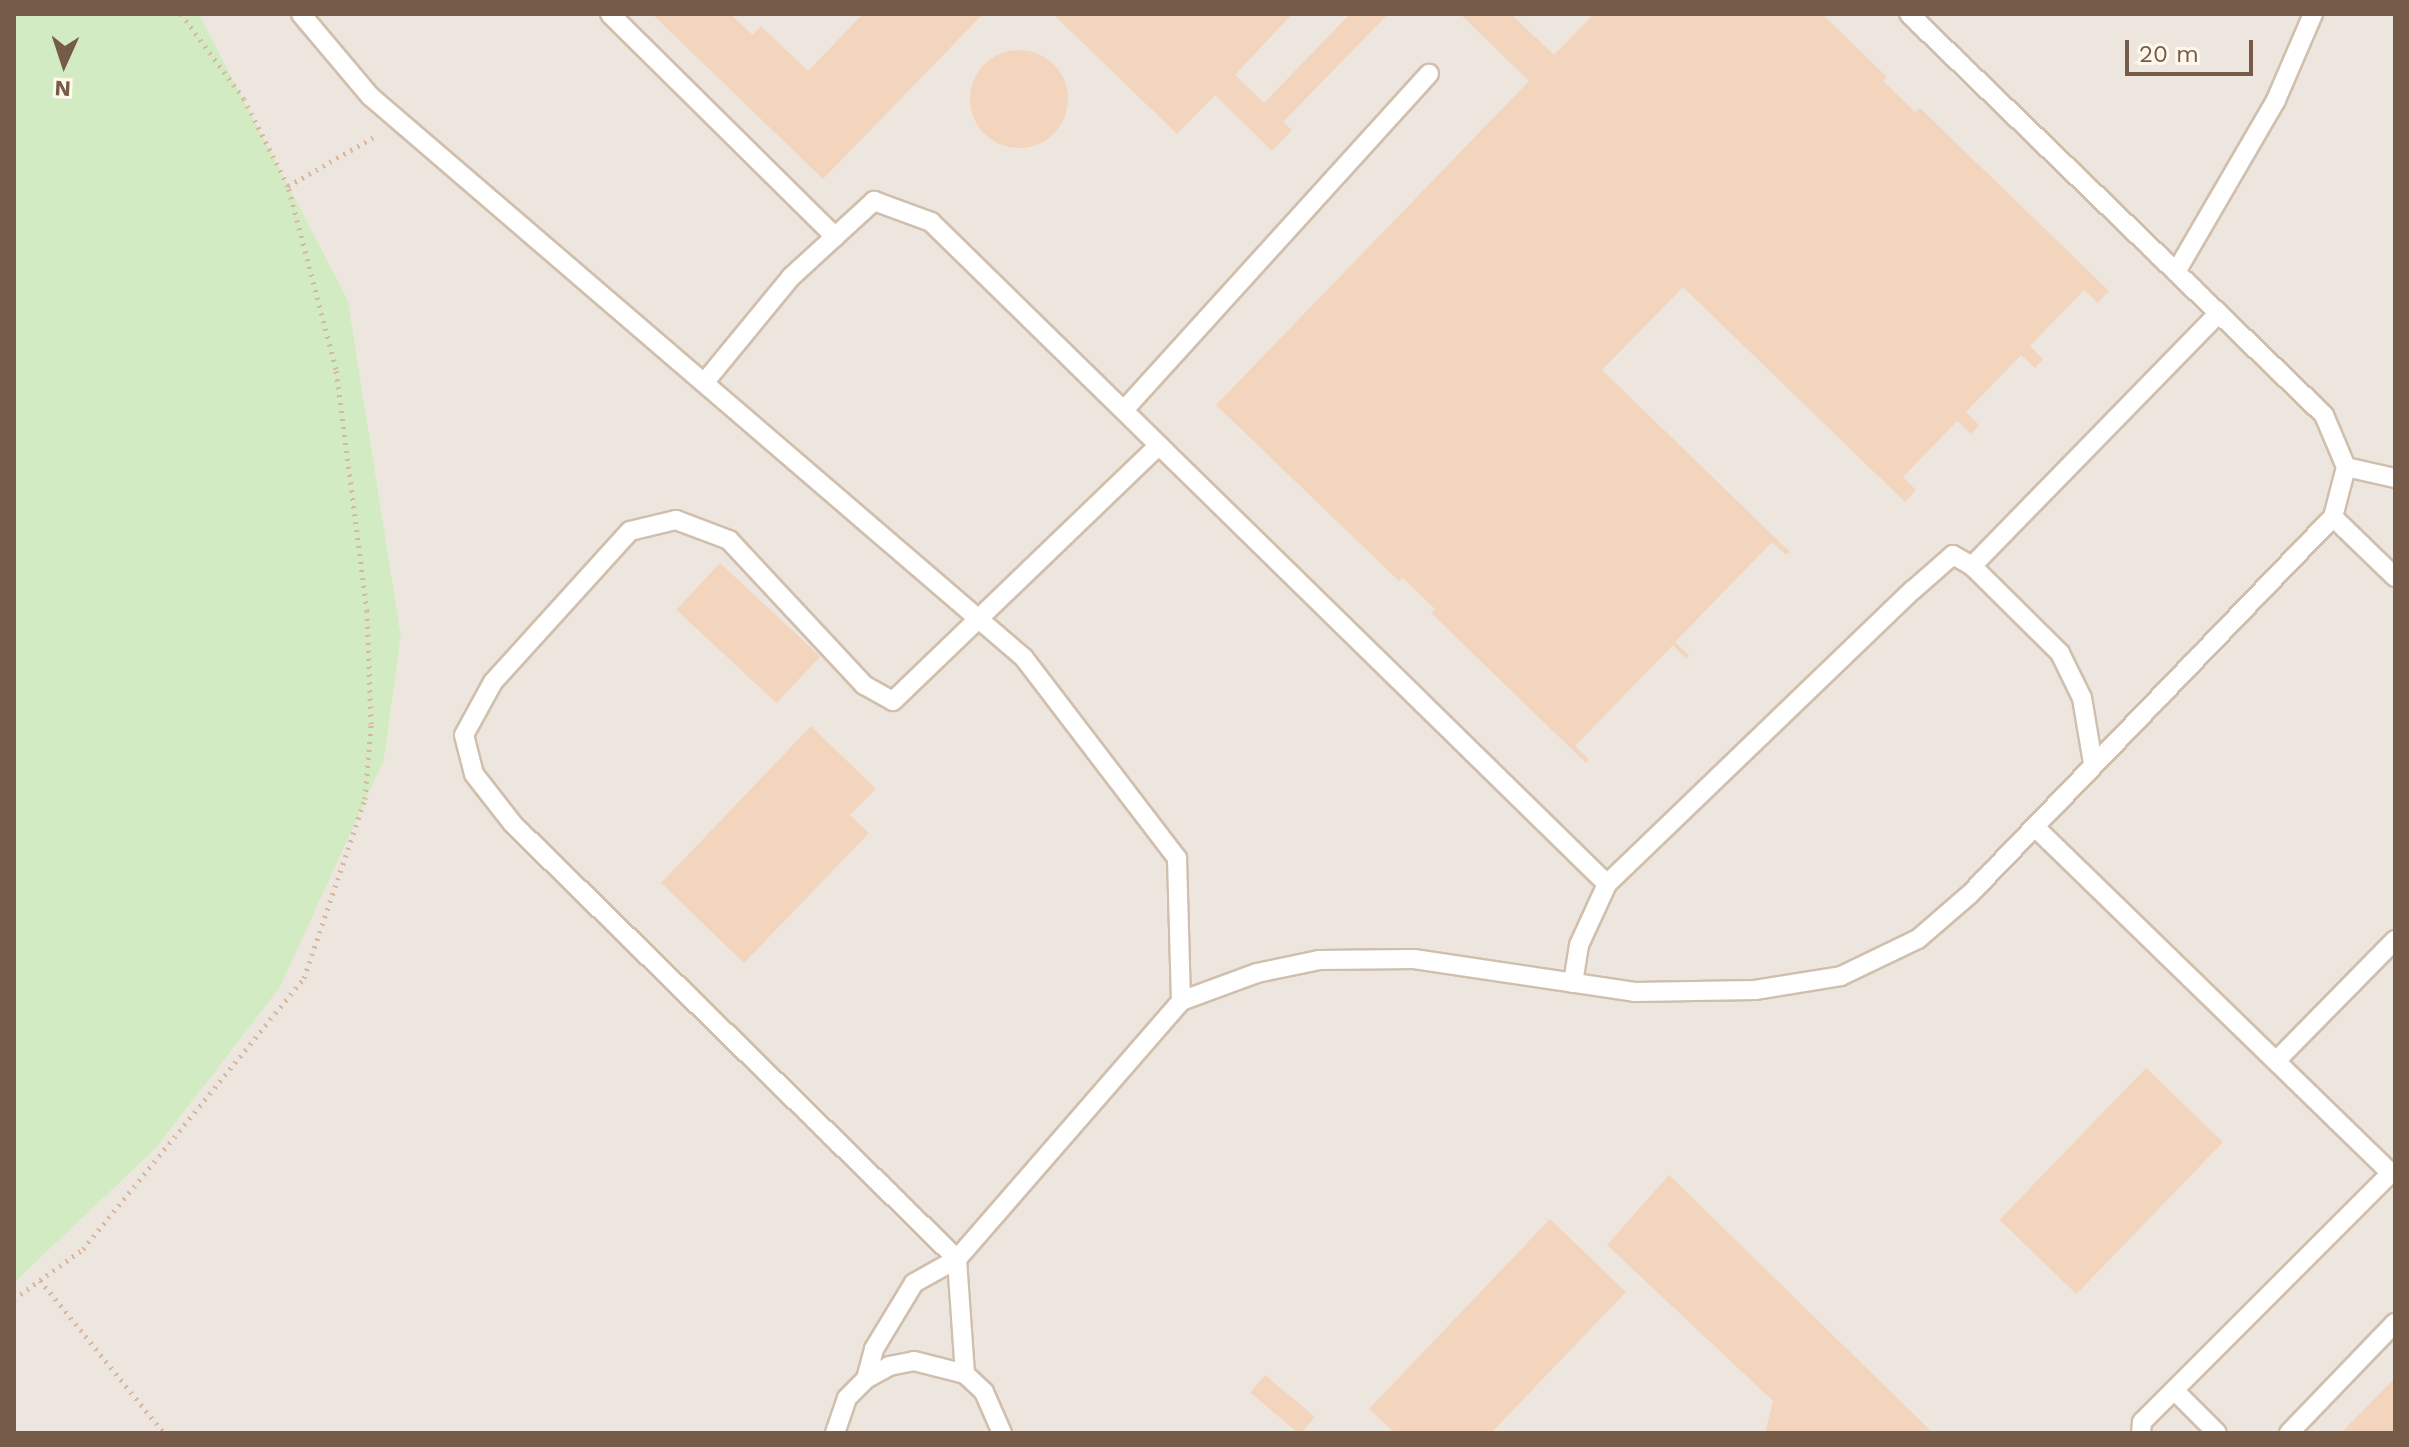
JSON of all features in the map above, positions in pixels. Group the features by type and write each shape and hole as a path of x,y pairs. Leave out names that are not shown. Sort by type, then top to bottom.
{"lane":[{"path":"301,14 370,96 1024,658 1177,858 1181,1001"},
{"path":"610,14 835,237"},
{"path":"866,1379 874,1349 914,1283 957,1259 1181,1001 1257,973 1319,960 1414,959 1635,992 1755,990 1841,976 1918,939 2035,827 2093,763 2333,517 2346,467 2324,415 1909,14"},
{"path":"2176,272 2200,238 2276,100 2313,14"},
{"path":"1124,410 1429,74"},
{"path":"704,383 791,277 874,201 931,222 1607,884"},
{"path":"1972,566 2218,314"},
{"path":"965,1374 957,1259 513,824 474,774 464,735 493,682 630,531 676,520 729,540 864,685 893,701 981,621 1159,445"},
{"path":"2346,467 2395,478"},
{"path":"2333,517 2395,577"},
{"path":"1573,983 1579,945 1607,884 1953,555 1972,566 2060,653 2082,698 2093,763"},
{"path":"2035,827 2278,1059 2393,1175 2142,1422 2141,1433"},
{"path":"2278,1059 2395,940"},
{"path":"2289,1433 2395,1323"},
{"path":"835,1433 847,1398 866,1379 889,1366 914,1361 941,1363 965,1374 984,1392 1002,1433"},
{"path":"2175,1391 2217,1433"}],"path":[{"path":"14,1299 83,1249 304,978 365,799 371,724 367,611 336,369 288,186 244,99 181,14"},
{"path":"288,186 381,133 405,127"},
{"path":"40,1280 164,1433"}],"shaded area":[{"path":"199,14 2395,14 2395,1433 14,1433 14,1283 156,1148 279,987 384,760 401,636 348,300"}],"green space":[{"path":"14,14 199,14 348,300 401,636 384,760 280,987 156,1148 14,1283"}],"building":[{"path":"652,14 730,14 753,35 761,26 808,71 863,14 983,14 823,179"},
{"path":"1053,14 1292,14 1235,75 1264,103 1350,14 1388,14 1283,122 1292,130 1272,151 1215,95 1177,134"},
{"path":"1460,14 1511,14 1554,55 1594,14 1822,14 1887,77 1883,81 1915,112 1920,108 2109,291 2098,303 2084,290 2030,346 2043,359 2035,368 2021,355 1966,412 1979,425 1971,434 1957,421 1903,477 1916,490 1905,502 1683,287 1602,370 1790,552 1786,555 1772,542 1675,642 1689,655 1686,659 1673,645 1575,746 1589,759 1586,763 1431,613 1435,609 1403,578 1399,581 1216,405 1529,81"},
{"path":"1019,50 1038,54 1054,64 1064,80 1068,99 1064,118 1054,134 1038,144 1019,148 1000,144 984,134 974,118 970,99 974,80 984,64 1000,54"},
{"path":"720,563 820,656 777,703 676,610"},
{"path":"811,726 876,789 850,815 869,833 744,963 661,883"},
{"path":"2146,1068 2223,1142 2076,1294 1999,1220"},
{"path":"1669,1175 1933,1433 1765,1433 1773,1401 1607,1245"},
{"path":"1550,1219 1626,1292 1491,1433 1395,1433 1369,1409"},
{"path":"1265,1375 1315,1417 1298,1433 1250,1393"},
{"path":"2395,1378 2395,1433 2341,1433"}]}
